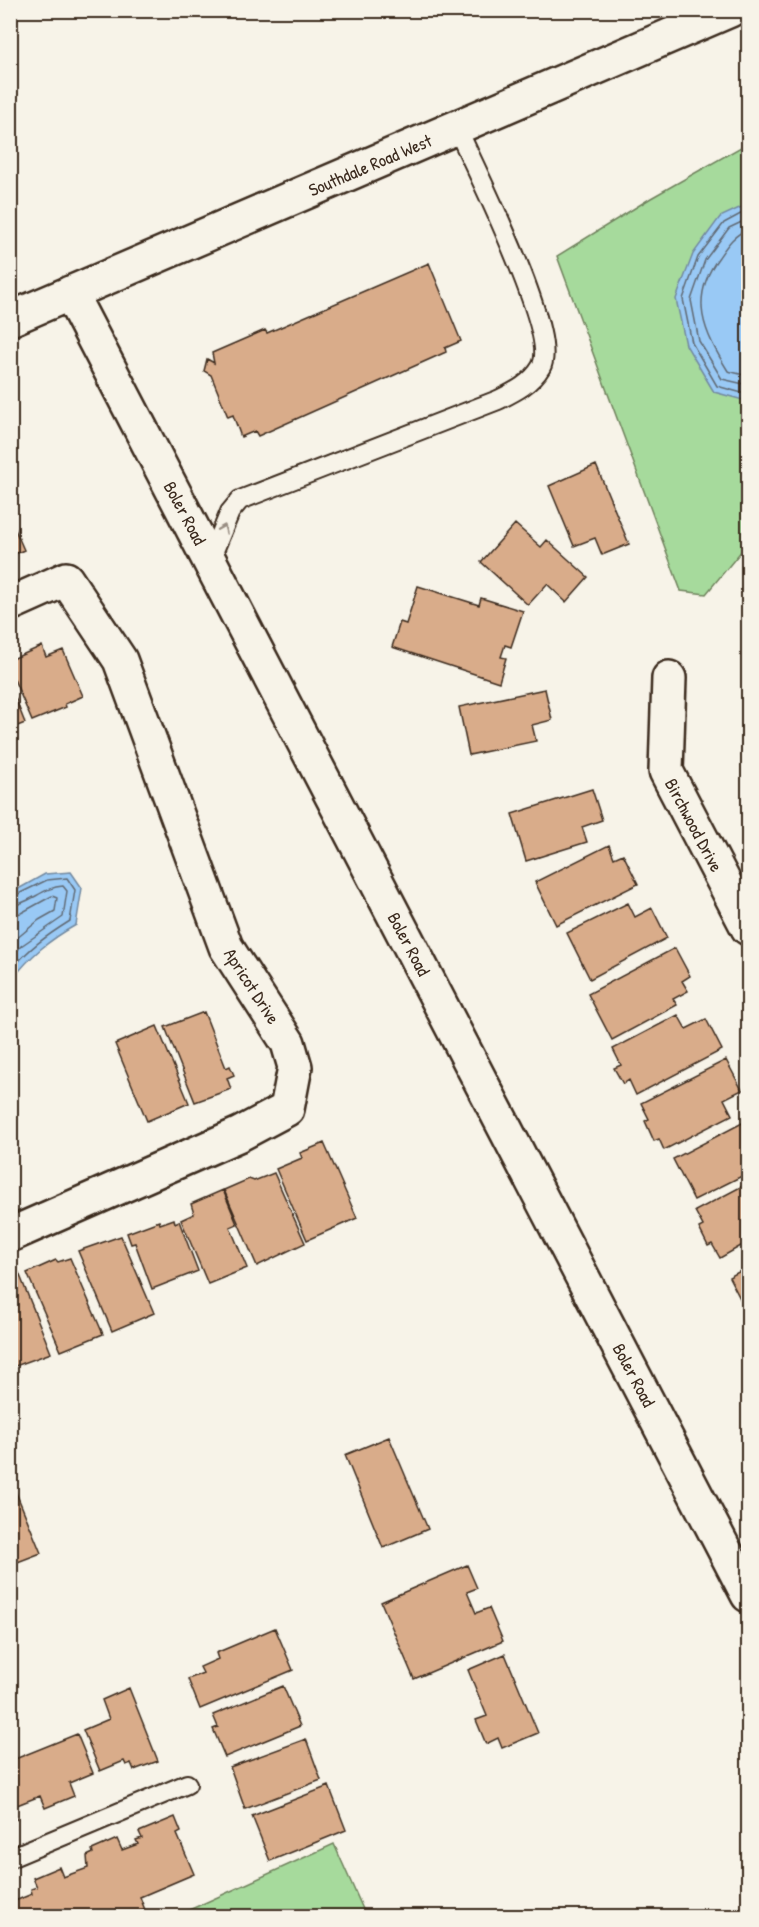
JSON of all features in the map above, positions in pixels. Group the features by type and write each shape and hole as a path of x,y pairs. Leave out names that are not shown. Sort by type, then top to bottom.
{"street":[{"name":"Southdale Road West","path":"10,319 730,10"},
{"name":"Boler Road","path":"70,293 748,1595"},
{"name":"Apricot Drive","path":"10,604 66,579 120,660 226,947 288,1043 295,1067 287,1109 240,1134 10,1235"},
{"name":"Birchwood Drive","path":"669,678 666,771 748,928"}],"lane":[{"path":"210,560 230,512 240,500 498,400 522,387 542,366 544,346 537,309 457,128"},
{"path":"10,1858 187,1784"}],"green space":[{"path":"748,143 748,543 706,594 681,591 557,256 651,198"},
{"path":"334,1844 366,1916 176,1916"}],"water":[{"path":"748,204 748,397 743,400 714,392 686,345 676,299 693,254 720,217"},
{"path":"71,872 82,888 76,925 40,949 11,981 11,893 45,874"}],"building":[{"path":"429,263 461,341 445,348 446,352 258,436 255,431 241,437 233,415 228,417 211,375 204,371 207,359 214,363 212,353 265,330 267,333"},
{"path":"596,465 629,544 602,555 595,538 574,546 549,486"},
{"path":"10,518 24,550 10,556"},
{"path":"515,524 541,547 547,540 588,577 566,602 547,584 528,605 481,562"},
{"path":"418,586 479,605 481,598 523,611 511,647 505,645 501,657 506,658 499,682 392,647 400,622 406,624"},
{"path":"42,646 46,657 63,650 83,696 65,704 66,707 32,721 10,670 10,660"},
{"path":"10,685 25,723 10,729"},
{"path":"545,689 552,720 532,725 536,741 469,755 459,707"},
{"path":"592,789 602,820 582,827 587,842 526,861 512,814"},
{"path":"609,845 614,858 623,854 638,884 556,925 535,882"},
{"path":"628,903 635,917 652,908 667,938 590,979 567,933"},
{"path":"675,948 690,976 682,981 688,991 673,999 677,1005 612,1040 588,994"},
{"path":"204,1012 226,1068 230,1066 234,1075 227,1078 231,1089 195,1102 165,1027"},
{"path":"678,1015 686,1029 706,1019 722,1050 636,1095 629,1080 623,1084 614,1068 621,1065 613,1049"},
{"path":"157,1026 189,1103 147,1121 115,1044"},
{"path":"726,1060 742,1090 724,1099 732,1115 664,1150 659,1139 654,1141 645,1121 649,1119 641,1103"},
{"path":"748,1120 748,1173 694,1200 673,1159"},
{"path":"324,1143 357,1218 307,1240 276,1169 302,1158 300,1153"},
{"path":"274,1173 305,1243 257,1266 224,1190 249,1179 254,1181"},
{"path":"748,1183 748,1242 720,1258 712,1244 708,1246 699,1228 703,1226 695,1211"},
{"path":"223,1190 237,1224 230,1227 247,1268 208,1284 181,1220 194,1214 191,1204"},
{"path":"174,1219 175,1223 179,1221 198,1271 152,1289 135,1243 131,1244 127,1233 159,1221 160,1224"},
{"path":"121,1236 154,1313 112,1331 78,1251"},
{"path":"70,1258 103,1334 61,1351 27,1273 56,1260 58,1262"},
{"path":"748,1267 748,1314 729,1277"},
{"path":"19,1273 51,1353 10,1368 10,1276"},
{"path":"389,1437 428,1529 383,1548 345,1455"},
{"path":"10,1478 41,1553 10,1565"},
{"path":"467,1565 477,1588 467,1592 476,1613 489,1608 503,1641 414,1679 381,1602"},
{"path":"275,1628 293,1670 200,1709 188,1679 203,1673 200,1667 218,1659 216,1653"},
{"path":"505,1654 538,1733 502,1748 498,1738 486,1744 476,1720 487,1716 468,1670"},
{"path":"283,1686 300,1726 225,1757 213,1729 218,1727 213,1715"},
{"path":"129,1688 158,1761 134,1770 131,1763 126,1765 124,1761 100,1771 83,1730 109,1719 102,1700"},
{"path":"77,1734 93,1773 69,1783 74,1796 45,1808 40,1796 12,1807 17,1819 10,1822 10,1761"},
{"path":"306,1739 321,1780 245,1809 230,1767"},
{"path":"329,1786 346,1830 270,1861 252,1816"},
{"path":"175,1817 181,1832 177,1834 194,1874 140,1897 145,1910 129,1916 100,1916 99,1913 91,1916 15,1916 10,1903 32,1894 31,1889 37,1887 33,1878 59,1867 63,1877 88,1868 87,1856 93,1853 92,1850 117,1839 122,1850 138,1844 136,1840 142,1838 139,1832"}]}
